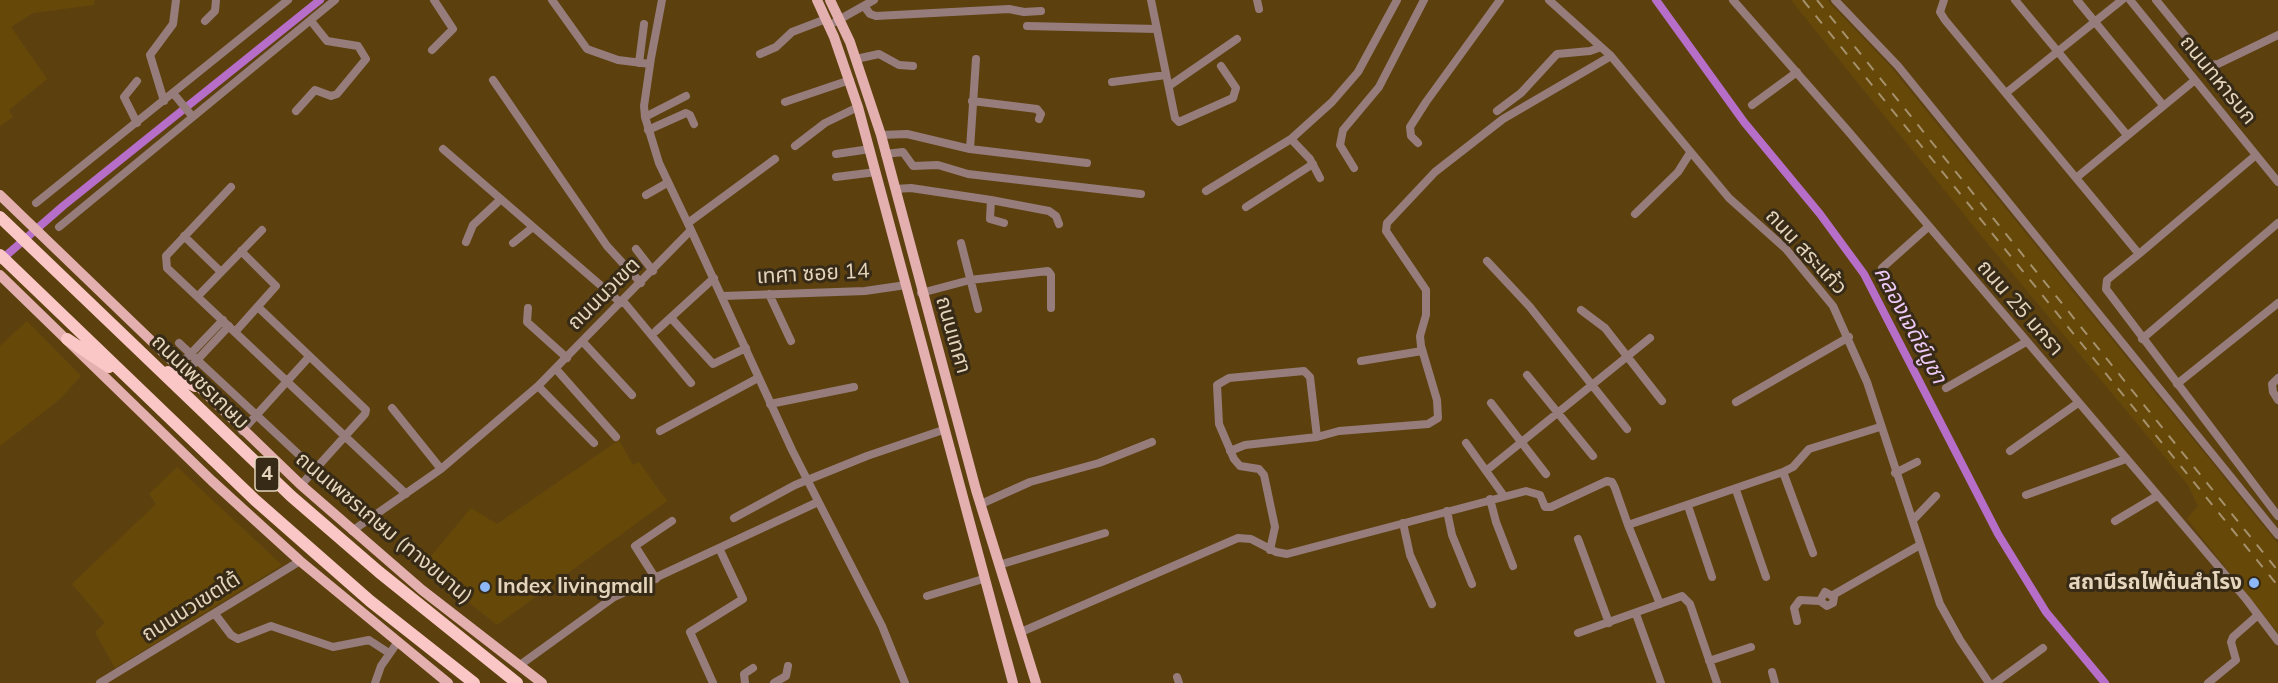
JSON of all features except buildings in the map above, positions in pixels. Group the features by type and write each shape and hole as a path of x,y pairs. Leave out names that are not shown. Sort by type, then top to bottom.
{"highway":[{"name":"ถนนเพชรเกษม","path":"4,220 291,496 518,683"},
{"name":"4","path":"0,255 220,468 314,553 370,601 474,683"},
{"path":"67,339 126,375"},
{"path":"152,363 195,386"},
{"path":"457,635 475,659 507,683"}],"main road":[{"name":"ถนนเทศา","path":"817,0 856,59 880,135 976,490 1036,683"},
{"name":"ถนนเทศา","path":"830,0 831,21 870,149 983,579 1013,683"},
{"name":"ถนนเพชรเกษม (ทางขนาน)","path":"0,195 195,386 352,531 542,683"},
{"name":"4","path":"3,280 217,485 300,561 448,683"},
{"path":"961,496 976,490"},
{"path":"976,551 993,547"}],"street":[{"path":"164,101 150,55 173,24 176,0"},
{"path":"205,21 215,11 216,0"},
{"path":"36,203 164,101 175,96 288,0"},
{"path":"60,227 190,114 311,21 334,0"},
{"path":"432,50 453,29 434,0"},
{"path":"552,0 587,49 618,60 650,64"},
{"path":"662,0 650,64 645,117 648,130 667,183 723,296 770,404 882,626 905,683"},
{"path":"760,54 776,46 792,32 831,21 874,0"},
{"path":"1151,0 1175,118 1182,123 1233,98 1236,88 1221,66"},
{"path":"1206,191 1291,139 1332,102 1358,72 1397,0"},
{"path":"1354,168 1340,145 1343,130 1379,87 1424,0"},
{"path":"1418,143 1411,136 1410,127 1500,0"},
{"name":"ถนน สระแก้ว","path":"1549,0 1611,56 1729,198 1786,249 1833,306 1849,337 1946,617 1989,683"},
{"name":"ถนน 25 มกรา","path":"1733,0 1797,72 2278,641"},
{"path":"1944,0 1940,12 1945,20 2139,254"},
{"path":"2015,0 2127,135"},
{"path":"2077,0 2163,105"},
{"path":"2006,93 2122,0"},
{"name":"ถนนทหารบก","path":"2130,0 2278,182"},
{"path":"2156,0 2209,65 2218,64 2278,35"},
{"path":"1838,1 1898,66 2278,535"},
{"path":"864,6 870,14 876,16 1009,9 1024,12 1041,11"},
{"path":"297,111 315,90 331,96 337,94 366,59 358,46 327,41 311,21"},
{"path":"639,63 644,24"},
{"path":"1027,26 1157,29"},
{"path":"1169,87 1237,39"},
{"path":"1497,111 1521,93 1557,54 1590,51 1601,47"},
{"path":"856,59 879,54 899,65 913,66"},
{"path":"1230,451 1245,445 1317,437 1339,431 1435,421 1438,418 1439,409 1422,351 1420,336 1426,315 1426,290 1386,231 1387,223 1435,172 1503,119 1611,56"},
{"path":"970,149 976,59"},
{"path":"1752,105 1797,72"},
{"path":"1112,82 1166,75"},
{"path":"785,102 850,80"},
{"path":"2076,178 2195,80"},
{"path":"137,81 124,97 137,123"},
{"path":"493,81 531,131 607,246 641,283"},
{"path":"175,96 190,114"},
{"path":"645,117 686,96"},
{"path":"972,101 1037,109 1041,114 1040,119"},
{"path":"795,146 825,123 858,107"},
{"path":"648,130 686,113 690,115 694,124"},
{"path":"880,135 907,134 970,149 1087,163"},
{"path":"1291,139 1313,164 1320,178"},
{"path":"443,149 622,302 691,383"},
{"path":"836,154 870,149"},
{"path":"885,154 903,152 913,166 938,165 968,174 1141,194"},
{"path":"1635,214 1678,172 1690,153"},
{"path":"2256,155 2105,284 2142,339 2278,516"},
{"name":"ถนนนวเขต","path":"352,531 441,469 538,386 653,271 689,227 775,159"},
{"path":"1246,207 1313,164"},
{"path":"836,177 876,172"},
{"path":"646,195 667,183"},
{"path":"231,188 166,256 167,268 406,494"},
{"path":"895,189 911,188 1048,211 1056,216 1059,224"},
{"path":"466,242 473,225 501,199"},
{"path":"991,200 990,219 1004,222"},
{"path":"2142,339 2278,223"},
{"path":"513,243 533,227"},
{"path":"1882,268 1928,227"},
{"path":"198,296 262,230"},
{"path":"184,236 221,272"},
{"path":"961,243 978,309"},
{"path":"636,249 653,271"},
{"path":"180,371 229,326 258,307 276,288 276,284 241,251"},
{"path":"1487,261 1530,307 1627,429"},
{"path":"921,293 970,280 1048,271 1051,275 1051,308"},
{"path":"656,332 714,278"},
{"name":"เทศา ซอย 14","path":"723,296 865,291 906,285"},
{"path":"769,294 791,341"},
{"path":"2177,384 2278,303"},
{"path":"258,307 366,410 365,414 301,485"},
{"path":"528,308 526,322 567,358"},
{"path":"1581,310 1597,320 1662,401"},
{"path":"670,318 713,364 746,348"},
{"path":"1736,402 1849,337"},
{"path":"1487,470 1650,339"},
{"path":"583,342 632,395"},
{"path":"1946,388 2026,342"},
{"path":"179,343 369,520"},
{"path":"1361,361 1422,351"},
{"path":"242,430 309,357"},
{"path":"556,369 616,437"},
{"path":"1270,549 1275,527 1264,475 1259,469 1238,464 1230,451 1219,424 1216,397 1219,381 1299,370 1307,373 1317,437"},
{"path":"1527,375 1593,456"},
{"path":"660,431 758,378"},
{"path":"2278,378 2272,384 2273,392 2278,400"},
{"path":"538,386 594,443"},
{"path":"770,404 854,387"},
{"path":"1491,403 1546,474"},
{"path":"2010,451 2078,403"},
{"path":"392,408 441,469"},
{"path":"1628,525 1736,490 1783,472 1793,467 1809,449 1880,427"},
{"path":"734,518 807,480 944,430"},
{"path":"981,504 1030,482 1099,463 1152,442"},
{"path":"1466,443 1504,496"},
{"path":"2026,495 2126,459"},
{"path":"1895,473 1917,462"},
{"path":"1783,472 1813,553"},
{"path":"1022,632 1234,539 1251,539 1270,549 1287,554 1504,496 1535,492 1540,495 1545,507 1551,507 1609,481 1660,604"},
{"path":"1736,490 1766,577"},
{"path":"1913,520 1936,496"},
{"path":"2115,520 2157,496"},
{"path":"1490,499 1513,566"},
{"path":"520,665 607,602 818,502"},
{"path":"1688,506 1712,577"},
{"path":"1447,511 1452,535 1472,584"},
{"path":"656,579 635,546 672,520"},
{"path":"1403,523 1410,555 1432,604"},
{"path":"999,565 1105,533"},
{"path":"1578,539 1609,624"},
{"path":"1797,621 1794,608 1798,602 1820,601 1825,592 1833,595 1920,545"},
{"path":"713,683 690,632 743,599 720,548"},
{"name":"ถนนนวเขตใต้","path":"100,683 300,561"},
{"path":"927,596 983,579"},
{"path":"1578,633 1609,624 1678,597 1686,598 1717,683"},
{"path":"215,614 238,639 271,626 333,647 369,640 389,653"},
{"path":"1636,614 1661,683"},
{"path":"2208,683 2236,660 2231,642 2233,637 2258,615"},
{"path":"375,683 389,653 397,643"},
{"path":"1709,661 1751,647"},
{"path":"1995,683 2043,648"},
{"path":"774,683 786,675 788,666"},
{"path":"746,683 744,674 753,668"},
{"path":"1772,672 1775,683"}],"shaded area":[{"path":"0,0 95,0 94,5 33,13 11,27 47,79 9,110 13,117 0,126"},
{"path":"1791,0 1827,0 1890,66 2278,544 2278,633 2187,519 2198,506 2188,485 1975,228"},
{"path":"27,321 81,376 60,399 0,446 0,346"},
{"path":"619,440 633,465 639,462 667,501 497,625 423,566 471,508 497,524"},
{"path":"177,467 282,565 115,668 95,632 105,623 72,584 156,504 149,494"}],"waterway":[{"path":"1,260 63,206 320,0"},
{"name":"คลองเจดีย์บูชา","path":"1656,0 1744,122 1820,214 1864,274 1998,534 2046,612 2105,683"}],"railway":[{"path":"1803,0 2278,586"},
{"path":"1817,0 2278,571"}],"place":[{"name":"สถานีรถไฟต้นสำโรง","path":"2254,583"},
{"name":"Index livingmall","path":"485,587"}]}
